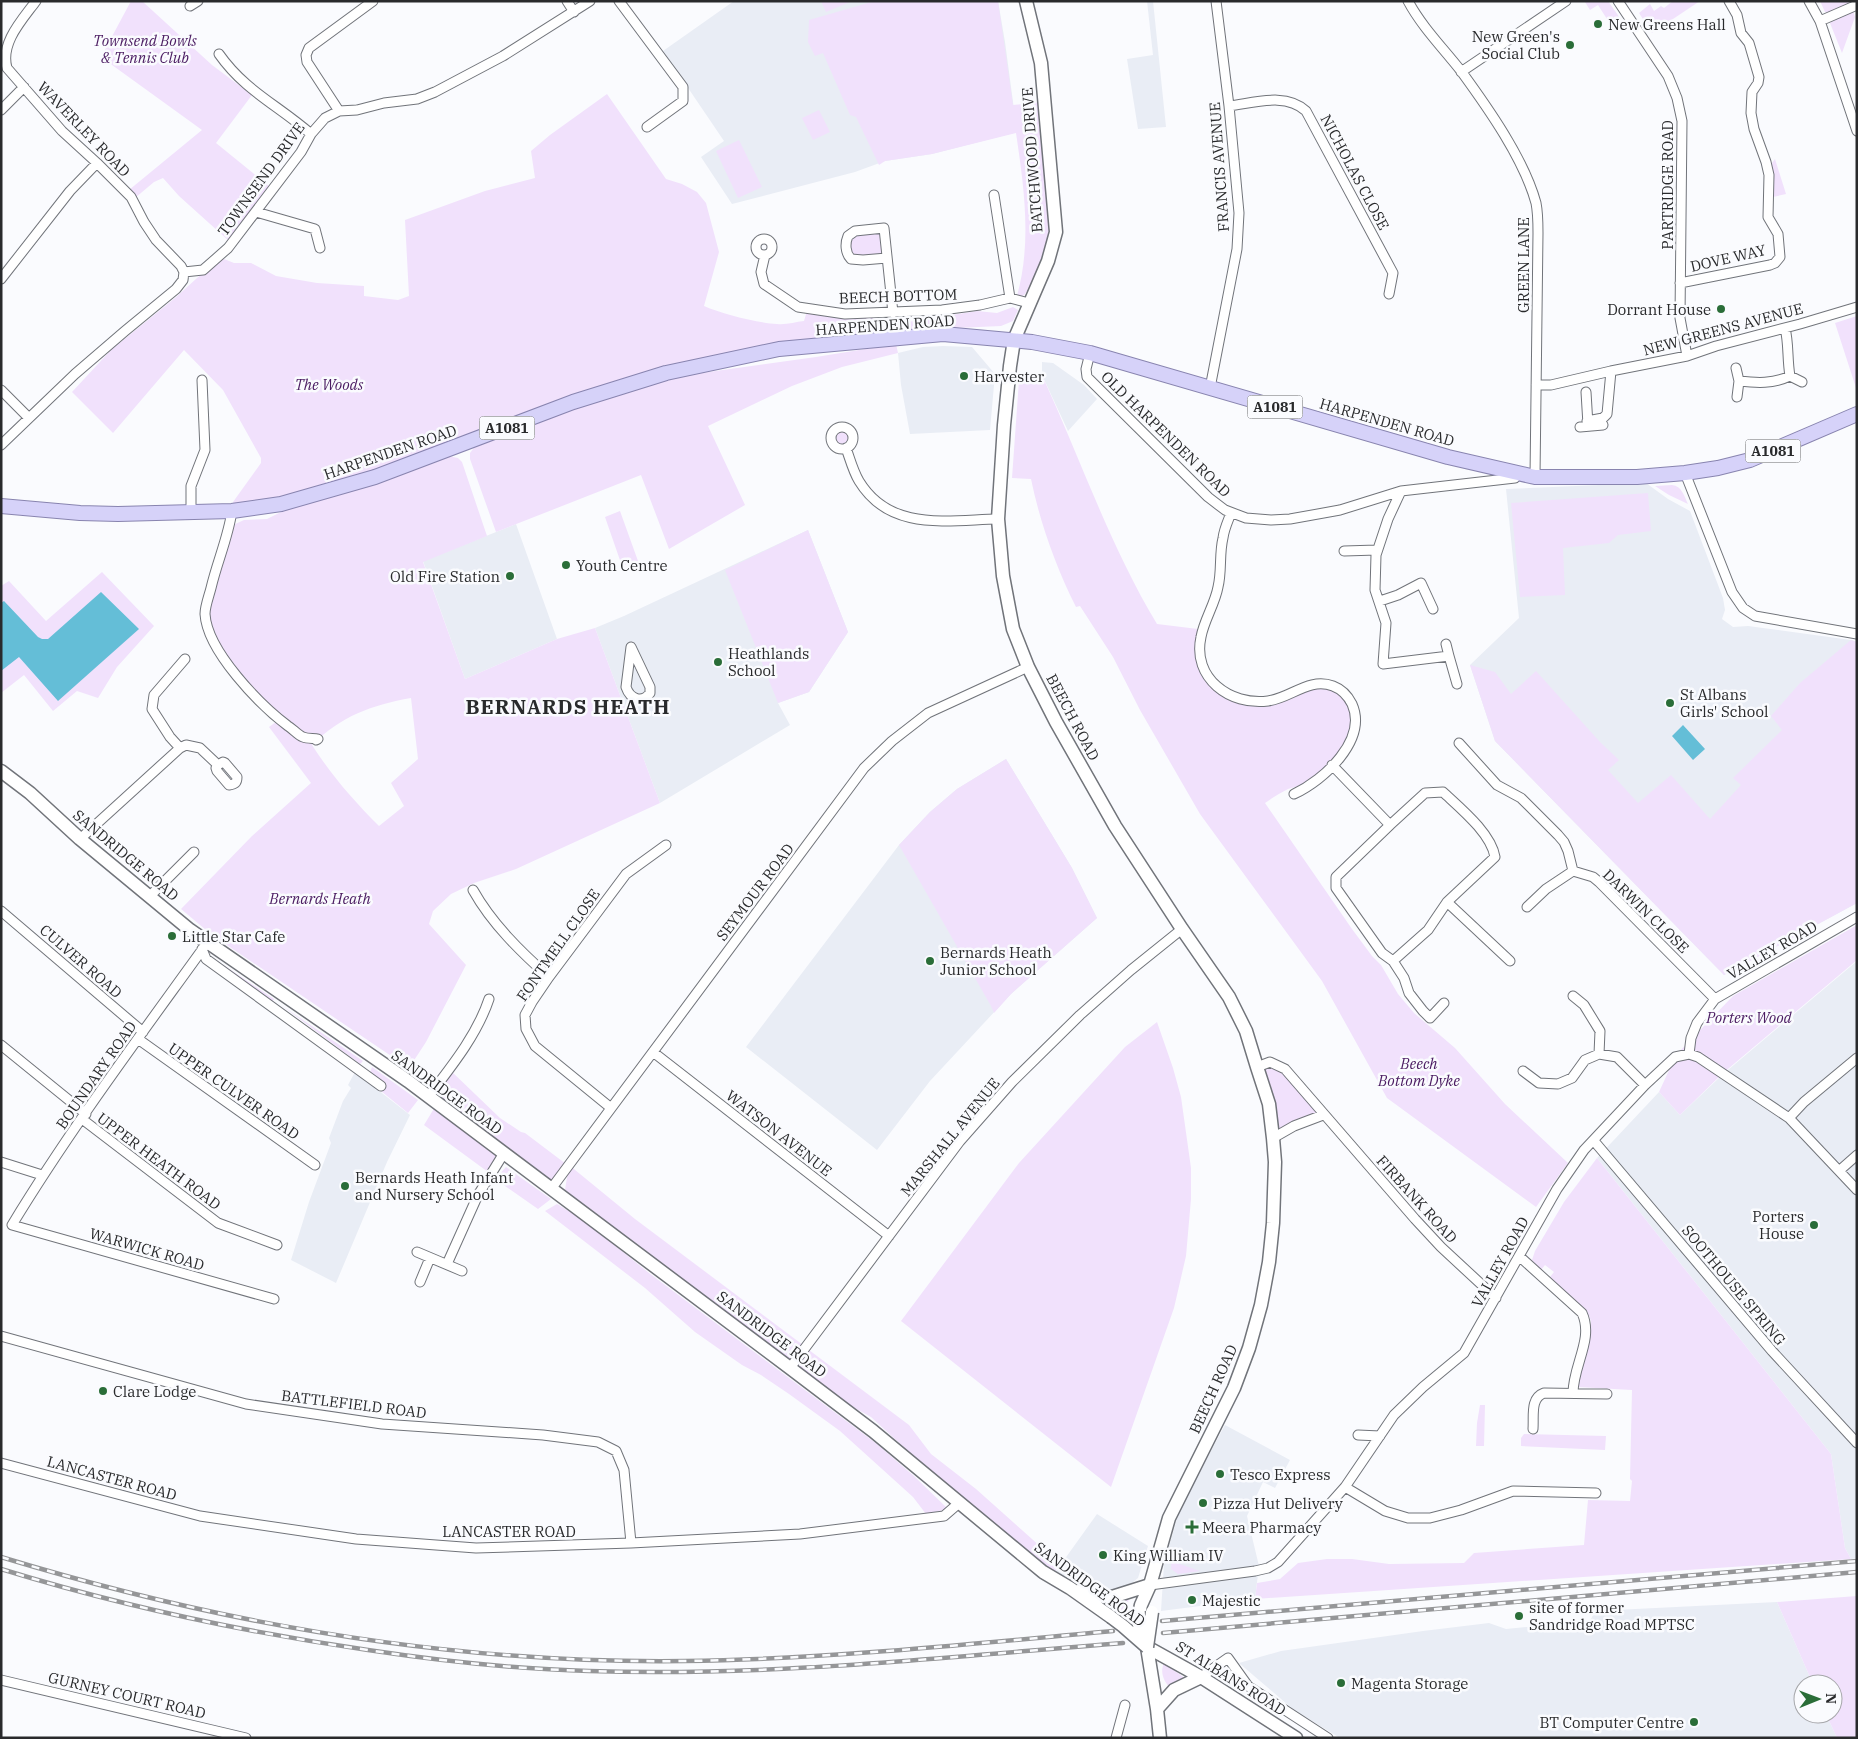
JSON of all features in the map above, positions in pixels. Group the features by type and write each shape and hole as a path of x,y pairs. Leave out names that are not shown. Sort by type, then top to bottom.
{"main road":[{"name":"HARPENDEN ROAD","path":"1,506 80,513 190,513 232,511 280,504 375,477 573,402 666,372 779,349 943,334 1014,340 1090,353 1448,457 1534,477 1609,478 1685,473 1718,468 1750,460 1857,414"}],"street":[{"name":"WAVERLEY ROAD","path":"36,1 4,48 3,59 7,68 62,131 97,162 131,197 156,240 181,266 184,272"},
{"path":"190,6 198,1"},
{"path":"339,111 307,62 306,55 309,48 373,1"},
{"path":"567,1 574,12"},
{"name":"TOWNSEND DRIVE","path":"184,272 204,270 228,248 301,152 311,134 325,118 339,111 357,110 384,103 417,99 435,92 503,56 590,1"},
{"path":"619,1 683,87 683,101 647,127"},
{"name":"BATCHWOOD DRIVE","path":"1014,340 1048,261 1056,226 1041,64 1026,1"},
{"name":"FRANCIS AVENUE","path":"1210,388 1237,248 1239,213 1229,106 1216,1"},
{"name":"GREEN LANE","path":"1408,1 1419,20 1461,72 1492,116 1523,167 1536,204 1538,233 1534,477"},
{"path":"1461,72 1566,1"},
{"name":"PARTRIDGE ROAD","path":"1618,1 1668,76 1678,98 1682,121 1680,318 1687,356"},
{"name":"DOVE WAY","path":"1680,283 1770,265 1775,263 1780,256 1778,234 1768,216 1769,175 1754,129 1751,113 1752,92 1758,83 1759,74 1750,42 1741,33 1737,15 1729,1"},
{"path":"1809,1 1820,21 1857,131"},
{"path":"1820,21 1857,5"},
{"path":"219,54 240,80 294,119 311,134"},
{"path":"1,110 24,87"},
{"name":"NICHOLAS CLOSE","path":"1229,106 1282,100 1299,105 1306,111 1393,273 1389,294"},
{"path":"1,279 70,191 97,162"},
{"path":"994,195 1010,298 1029,303"},
{"path":"256,212 315,229 320,248"},
{"path":"887,258 851,259 846,248 848,236 855,232 884,228 893,313"},
{"name":"BEECH BOTTOM","path":"765,255 761,272 764,284 798,307 845,314 893,313 980,305 1010,298"},
{"path":"1,444 96,356 176,289 183,280 184,272"},
{"name":"NEW GREENS AVENUE","path":"1536,384 1551,385 1687,356 1857,306"},
{"path":"1785,328 1790,376"},
{"name":"BEECH ROAD","path":"1014,340 1004,425 998,520 1003,576 1013,629 1028,667 1056,722 1115,826 1229,997 1246,1032 1269,1104 1273,1138 1275,1162 1274,1224 1261,1305 1249,1348 1234,1388 1169,1518 1150,1585 1146,1613 1160,1738"},
{"name":"OLD HARPENDEN ROAD","path":"1090,353 1086,369 1087,377 1208,497 1231,513 1259,519 1290,519 1340,510 1401,491 1515,478"},
{"path":"1736,368 1739,381 1737,397"},
{"path":"1585,424 1603,418 1607,414 1611,371"},
{"path":"1739,381 1763,384 1790,376"},
{"path":"1790,376 1802,382"},
{"path":"190,513 191,486 205,450 202,380"},
{"path":"1,390 29,418"},
{"path":"1585,424 1586,392"},
{"path":"1585,424 1603,425"},
{"path":"846,448 859,480 875,500 894,514 917,520 998,520"},
{"path":"1685,473 1732,592 1743,608 1755,616 1857,634"},
{"path":"1401,491 1388,519 1376,555 1375,590 1386,623 1383,664 1449,656"},
{"path":"232,511 225,544 215,570 206,606 205,615 209,628 219,652 236,676 274,715 304,737 318,739 316,740"},
{"path":"1231,513 1223,537 1219,586 1200,638 1203,667 1213,684 1240,700 1269,701 1311,684 1326,684 1340,690 1350,701 1356,715 1353,738 1344,752 1315,782 1294,794"},
{"path":"1344,550 1377,550"},
{"path":"1380,601 1398,595 1421,583 1433,608"},
{"path":"1446,644 1457,684"},
{"path":"631,647 650,687 650,693 642,699 633,698 628,693 626,687 631,647"},
{"path":"180,748 170,737 152,708 154,695 185,659"},
{"name":"SEYMOUR ROAD","path":"551,1189 864,768 892,741 928,713 1028,667"},
{"path":"1459,742 1497,785 1521,798 1558,835 1568,851 1573,871 1546,889 1527,907"},
{"path":"80,839 180,748 186,745 200,748 218,765"},
{"path":"1332,765 1390,825"},
{"name":"SANDRIDGE ROAD","path":"1,771 30,793 80,839 150,896 205,946 282,994 428,1097 874,1431 1043,1572 1070,1588 1111,1617 1151,1651"},
{"path":"1393,961 1428,930 1447,902 1495,857 1494,848 1483,832 1443,792 1425,793 1336,876 1336,888 1382,953 1393,961 1404,978 1409,993 1423,1011 1430,1018 1444,1003"},
{"name":"FONTMELL CLOSE","path":"611,1108 535,1046 526,1029 525,1015 549,978 626,874 666,845"},
{"path":"150,896 194,852"},
{"path":"656,852 662,860"},
{"name":"DARWIN CLOSE","path":"1573,871 1593,877 1599,882 1715,999"},
{"path":"474,890 480,902 500,928 549,978"},
{"path":"1447,902 1510,961"},
{"name":"CULVER ROAD","path":"1,911 140,1036"},
{"path":"584,914 591,920"},
{"name":"VALLEY ROAD","path":"1150,1585 1255,1571 1268,1568 1278,1562 1345,1486 1394,1415 1417,1392 1464,1353 1557,1189 1584,1150 1644,1085 1675,1057 1689,1054 1691,1038 1697,1023 1715,999 1857,917"},
{"name":"MARSHALL AVENUE","path":"790,1368 960,1141 1012,1082 1080,1015 1131,970 1182,929"},
{"name":"SANDRIDGE ROAD","path":"205,946 206,959 382,1086"},
{"name":"BOUNDARY ROAD","path":"12,1225 42,1175 205,946"},
{"path":"273,1008 282,994"},
{"path":"1573,996 1584,1004 1600,1031 1599,1054"},
{"path":"428,1097 450,1069 483,1016 489,999"},
{"name":"UPPER CULVER ROAD","path":"140,1036 315,1165"},
{"name":"UPPER HEATH ROAD","path":"1,1045 84,1117 218,1223 277,1245"},
{"name":"WATSON AVENUE","path":"653,1052 888,1236"},
{"path":"1523,1070 1539,1083 1558,1084 1572,1078 1585,1060 1599,1054 1617,1057 1644,1085"},
{"path":"1689,1054 1698,1057 1789,1118 1857,1190"},
{"name":"SANDRIDGE ROAD","path":"360,1069 371,1056"},
{"path":"1789,1118 1804,1102 1857,1058"},
{"path":"1257,1067 1270,1062 1285,1069 1323,1115 1294,1126 1273,1138"},
{"name":"FIRBANK ROAD","path":"1323,1115 1441,1247 1496,1298"},
{"name":"SOOTHOUSE SPRING","path":"1594,1140 1772,1350 1857,1443"},
{"path":"447,1264 478,1194 504,1154"},
{"path":"1840,1170 1857,1155"},
{"path":"1,1162 42,1175"},
{"name":"WARWICK ROAD","path":"12,1225 274,1299"},
{"path":"417,1252 462,1271"},
{"path":"1519,1256 1582,1313 1586,1322 1585,1344 1573,1379 1572,1393"},
{"path":"420,1282 430,1258"},
{"name":"BATTLEFIELD ROAD","path":"1,1336 246,1404 382,1424 543,1435 598,1442 616,1451 624,1470 631,1543"},
{"path":"1533,1429 1535,1400 1538,1395 1544,1393 1607,1394"},
{"path":"1358,1435 1380,1436"},
{"name":"LANCASTER ROAD","path":"1,1463 200,1516 356,1540 476,1548 631,1543 800,1534 944,1516 959,1503"},
{"path":"1345,1486 1385,1511 1408,1518 1430,1518 1460,1510 1512,1491 1596,1493"},
{"path":"1070,1588 1097,1596 1112,1597 1150,1585"},
{"name":"ST ALBANS ROAD","path":"1151,1651 1201,1678 1296,1738"},
{"path":"1158,1709 1174,1690 1201,1678 1228,1658 1248,1686 1328,1738"},
{"name":"GURNEY COURT ROAD","path":"1,1680 246,1738"},
{"path":"1116,1738 1125,1705"}],"shaded area":[{"path":"734,1 998,1 1017,132 932,154 885,161 855,172 732,204 701,157 724,141 663,51"},
{"path":"1147,1 1153,1 1166,127 1138,129 1127,59 1153,55"},
{"path":"923,347 972,347 995,374 990,430 910,434 901,385 898,353"},
{"path":"1042,362 1053,363 1084,385 1097,399 1068,431 1042,375"},
{"name":"St Albans Girls' School","path":"1646,483 1668,499 1690,511 1723,598 1725,610 1722,619 1733,627 1748,626 1857,642 1857,903 1724,975 1495,741 1470,665 1519,618 1506,489"},
{"path":"516,524 557,639 465,679 423,561"},
{"name":"Heathlands School","path":"808,530 848,632 809,692 778,703 790,725 660,803 595,628"},
{"name":"Bernards Heath Junior School","path":"1006,759 1072,868 1097,918 1011,994 930,1081 877,1150 746,1047 899,845 930,812 957,789"},
{"path":"1857,961 1857,1558 1851,1559 1845,1548 1831,1454 1597,1158 1659,1092 1680,1115 1722,1075"},
{"name":"Bernards Heath Infant and Nursery School","path":"355,1072 410,1115 387,1162 336,1283 291,1260 309,1202 331,1143 329,1138 343,1101 351,1088 348,1085"},
{"path":"1225,1425 1290,1460 1275,1488 1263,1482 1247,1516 1259,1566 1255,1599 1161,1611 1164,1564 1180,1508"},
{"path":"1097,1514 1148,1546 1138,1578 1122,1591 1092,1589 1054,1574"},
{"path":"1777,1602 1809,1674 1793,1674 1793,1724 1831,1724 1837,1738 1340,1738 1294,1710 1239,1663 1281,1651 1489,1623 1506,1629 1590,1621 1595,1611"}],"green space":[{"name":"Townsend Bowls & Tennis Club","path":"131,1 142,1 212,65 252,95 216,143 270,187 229,241 179,196 163,178 154,182 135,198 129,190 202,130 101,57"},
{"path":"821,1 850,1 850,2 826,12"},
{"path":"875,1 998,1 1013,105 1040,102 1050,235 1039,271 1025,294 1021,297 1017,296 1022,276 1025,214 1016,133 932,154 885,161 879,165 856,117 850,115 823,53 815,56 808,42 809,20"},
{"path":"1586,1 1608,1 1622,21 1615,26 1614,30 1598,5 1590,10"},
{"path":"1673,1 1700,1 1652,33 1639,13 1650,4 1654,11 1661,6 1664,8"},
{"path":"1820,1 1851,1 1852,4 1825,12"},
{"path":"1853,11 1855,17 1842,53 1830,23 1834,19"},
{"name":"The Woods","path":"607,94 666,179 682,184 697,192 706,203 719,252 704,306 740,318 780,324 804,321 807,311 881,316 883,326 977,311 997,313 1013,307 1018,310 1013,321 1001,326 934,329 708,360 348,479 307,491 234,506 233,502 261,463 261,458 223,390 184,350 113,433 72,392 111,350 175,298 207,269 224,259 234,263 251,263 276,276 317,283 364,286 364,296 398,300 409,296 405,220 485,191 535,178 531,151"},
{"path":"819,110 830,132 813,140 802,118"},
{"path":"739,140 762,187 738,198 716,151"},
{"path":"1775,159 1786,194 1773,197 1769,167"},
{"path":"879,233 883,243 882,254 858,256 850,252 851,239 857,234"},
{"path":"1857,316 1857,391 1835,323"},
{"path":"896,344 898,353 842,367 792,386 708,426 745,505 669,549 641,475 496,532 470,459 470,453 476,445 575,406 687,375"},
{"name":"Beech Bottom Dyke","path":"1042,375 1110,533 1140,594 1157,624 1198,629 1196,647 1198,663 1204,678 1214,689 1226,698 1241,704 1258,706 1276,704 1304,692 1322,688 1338,694 1349,706 1352,717 1351,728 1347,739 1332,760 1305,783 1288,789 1265,803 1352,929 1381,965 1398,994 1414,1013 1455,1048 1505,1104 1568,1163 1536,1207 1387,1098 1322,981 1200,814 1140,710 1113,657 1080,606 1076,607 1049,544 1031,479 1012,478 1019,380"},
{"path":"840,432 844,432 848,438 844,444 840,444 836,440 836,436"},
{"name":"Bernards Heath","path":"448,456 458,458 462,462 487,536 423,562 465,679 557,639 595,628 660,803 516,869 474,883 451,894 433,911 429,924 466,965 426,1042 409,1068 212,935 181,909 252,836 311,783 269,727 280,719 221,652 211,628 209,599 231,526 244,520 267,519 291,507","holes":["411,698 418,759 391,783 404,806 379,826 343,787 312,745 334,726 358,713 383,704"]},
{"path":"1672,485 1680,489 1688,504 1655,486"},
{"path":"1648,493 1651,531 1618,535 1609,543 1563,548 1565,595 1520,597 1511,503"},
{"path":"620,511 638,561 622,566 605,517"},
{"path":"808,530 848,632 809,692 778,703 725,570"},
{"path":"102,572 154,626 117,667 98,698 77,691 53,711 24,675 1,693 1,586 9,581 46,621"},
{"path":"1851,640 1857,642 1857,903 1724,975 1495,741 1470,665 1495,672 1511,694 1536,671 1600,742 1619,760 1608,770 1638,803 1671,775 1710,819 1741,785 1733,778 1782,730 1771,716 1800,683"},
{"path":"1006,759 1072,868 1097,918 1011,994 994,1013 899,845 930,812 957,789"},
{"name":"Porters Wood","path":"1857,925 1857,960 1722,1074 1680,1115 1659,1092 1676,1055 1733,996"},
{"path":"213,958 274,999 272,1003"},
{"path":"281,1005 363,1061 360,1064"},
{"path":"1157,1022 1181,1097 1191,1168 1191,1199 1186,1256 1174,1308 1111,1487 901,1321 1019,1163 1125,1047"},
{"path":"1270,1062 1285,1069 1323,1115 1273,1138 1257,1067"},
{"path":"372,1067 418,1100 408,1113 381,1091 385,1084 370,1073"},
{"path":"450,1070 500,1118 525,1133 566,1164 552,1184 431,1093"},
{"path":"438,1102 502,1152 488,1172 424,1125"},
{"path":"1597,1158 1831,1454 1845,1548 1851,1559 1255,1599 1257,1583 1280,1579 1298,1563 1327,1559 1352,1559 1389,1564 1464,1563 1474,1553 1584,1545 1588,1500 1630,1501 1632,1481 1630,1479 1632,1390 1578,1387 1578,1376 1589,1345 1591,1321 1587,1311 1550,1277 1554,1272 1545,1265 1541,1270 1532,1260 1535,1251 1564,1202"},
{"path":"569,1165 635,1219 803,1345 790,1364 692,1289 641,1247 601,1220 565,1190"},
{"path":"506,1167 551,1199 538,1209 495,1179"},
{"path":"557,1204 582,1219 649,1273 877,1444 948,1509 926,1514 913,1497 840,1431 789,1394 742,1365 695,1332 645,1288 545,1211"},
{"path":"805,1347 909,1425 931,1454 976,1489 1060,1564 1055,1572 961,1500 871,1417 831,1395 790,1368"},
{"path":"1480,1405 1485,1405 1484,1446 1476,1446 1477,1423"},
{"path":"1524,1434 1606,1436 1605,1450 1521,1446 1521,1438"},
{"path":"1172,1555 1174,1562 1200,1571 1178,1574 1171,1569"},
{"path":"1129,1595 1127,1613 1120,1615 1103,1605 1103,1600"},
{"path":"1857,1596 1857,1738 1837,1738 1831,1724 1843,1724 1843,1674 1809,1674 1777,1602"},
{"path":"1164,1663 1186,1679 1170,1688 1163,1676"}],"water":[{"path":"101,592 139,629 58,701 19,657 1,671 1,603 4,601 38,637 48,639"},
{"path":"1683,725 1705,749 1693,760 1672,736"}],"railway":[{"path":"1,1557 84,1581 168,1602 253,1620 425,1647 512,1655 598,1660 739,1660 899,1650 1113,1631"},
{"path":"1162,1621 1857,1561"},
{"path":"1,1569 137,1606 275,1635 423,1658 534,1668 589,1671 723,1671 923,1660 1123,1643"},
{"path":"1163,1633 1857,1572"}],"place":[{"name":"New Greens Hall","path":"1598,24"},
{"name":"New Green's Social Club","path":"1570,45"},
{"name":"Dorrant House","path":"1721,309"},
{"name":"Harvester","path":"964,376"},
{"name":"Youth Centre","path":"566,565"},
{"name":"Old Fire Station","path":"510,576"},
{"name":"Heathlands School","path":"718,662"},
{"name":"St Albans Girls' School","path":"1670,703"},
{"name":"Little Star Cafe","path":"172,936"},
{"name":"Bernards Heath Junior School","path":"930,961"},
{"name":"Bernards Heath Infant and Nursery School","path":"345,1186"},
{"name":"Porters House","path":"1814,1225"},
{"name":"Clare Lodge","path":"103,1391"},
{"name":"Tesco Express","path":"1220,1474"},
{"name":"Pizza Hut Delivery","path":"1203,1503"},
{"name":"Meera Pharmacy","path":"1192,1527"},
{"name":"King William IV","path":"1103,1555"},
{"name":"Majestic","path":"1192,1600"},
{"name":"site of former Sandridge Road MPTSC","path":"1519,1616"},
{"name":"Magenta Storage","path":"1341,1683"},
{"name":"BT Computer Centre","path":"1694,1722"}],"district":[{"name":"BERNARDS HEATH","path":"568,706"}]}
